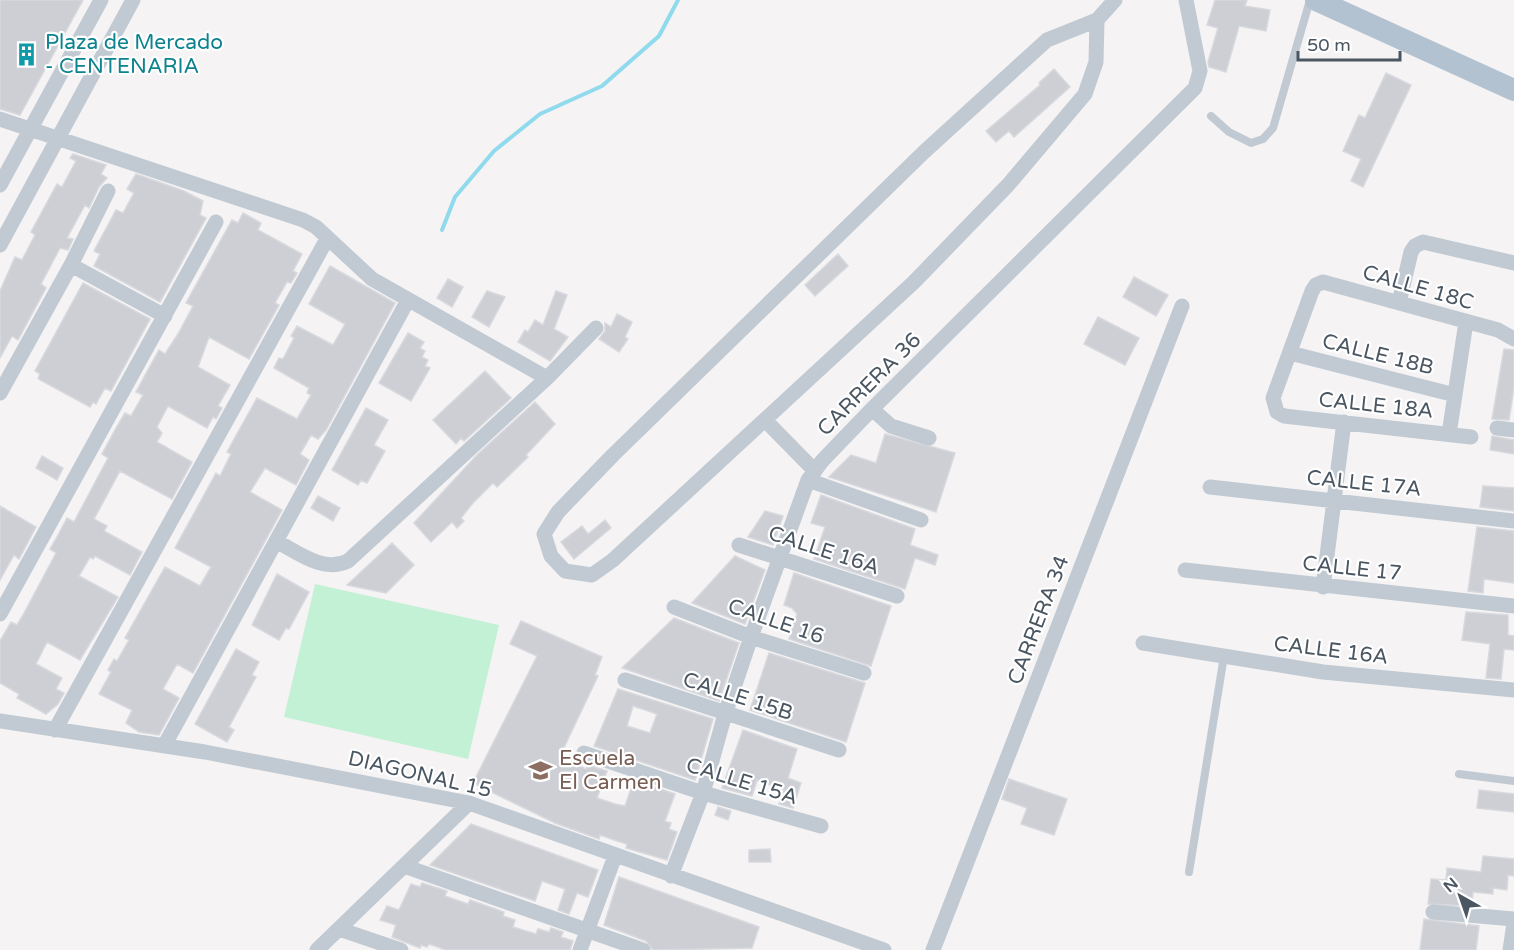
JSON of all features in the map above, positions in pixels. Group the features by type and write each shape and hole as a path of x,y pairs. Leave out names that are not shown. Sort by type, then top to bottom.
{"main road":[{"path":"1316,0 1514,90"}],"street":[{"path":"0,184 101,0"},
{"path":"0,244 133,0"},
{"path":"1097,20 1095,62 1085,94 1008,185 914,282 613,560 592,575 565,572 551,556 544,534 558,512 924,152 1047,40 1097,20 1115,0"},
{"name":"CARRERA 36","path":"672,876 703,793 725,714 751,637 812,476 872,409 1183,103 1195,88 1200,71 1186,0"},
{"path":"0,119 303,220 316,227 372,279 548,378"},
{"path":"0,393 71,265 108,191"},
{"path":"0,614 216,222"},
{"path":"55,730 327,239"},
{"path":"1399,303 1411,252 1415,246 1423,242 1514,263"},
{"path":"71,265 165,316"},
{"name":"CALLE 18C","path":"1290,353 1316,285 1323,282 1498,330 1511,338"},
{"path":"164,746 408,300"},
{"name":"CARRERA 34","path":"933,950 1182,306"},
{"path":"1449,434 1466,322"},
{"path":"276,541 326,566 336,567 348,561 548,378 596,328"},
{"name":"CALLE 18B","path":"1290,353 1455,395"},
{"name":"CALLE 18A","path":"1290,353 1273,398 1277,412 1284,416 1471,438"},
{"path":"872,409 891,426 929,438"},
{"path":"765,420 812,476 921,520"},
{"path":"1323,587 1344,422"},
{"path":"1497,428 1514,430"},
{"name":"CALLE 17A","path":"1210,487 1514,521"},
{"name":"CALLE 16A","path":"739,545 897,596"},
{"name":"CALLE 17","path":"1185,570 1323,587 1514,606"},
{"name":"CALLE 16","path":"674,607 751,637 864,673"},
{"name":"CALLE 16A","path":"1143,644 1323,672 1514,690"},
{"name":"CALLE 15B","path":"625,680 839,750"},
{"name":"DIAGONAL 15","path":"0,721 164,746 469,802 615,856 884,950"},
{"name":"CALLE 15A","path":"584,753 703,793 821,825"},
{"path":"317,950 469,802"},
{"path":"580,950 615,856"},
{"path":"404,866 643,950"},
{"path":"1433,912 1514,921 1510,950"},
{"path":"339,929 401,950"}],"lane":[{"path":"1210,116 1229,132 1251,143 1263,139 1273,128 1310,0"},
{"path":"1189,872 1224,656"},
{"path":"1459,774 1514,781"}],"green space":[{"path":"315,584 499,625 468,759 284,717"}],"building":[{"name":"Plaza de Mercado - CENTENARIA","path":"0,0 83,0 20,115 0,109"},
{"path":"1215,0 1247,0 1245,6 1270,10 1266,31 1239,26 1226,72 1209,67 1208,62 1218,28 1207,25"},
{"path":"1054,69 1070,87 1014,137 1009,131 996,142 986,131 1040,85 1039,83"},
{"path":"1386,73 1411,85 1363,187 1351,181 1361,159 1343,151 1359,115 1365,118"},
{"path":"73,154 106,165 101,174 107,178 99,187 89,208 85,205 67,238 73,239 68,250 60,248 41,284 46,288 18,340 12,336 0,358 0,291 15,257 22,260 35,235 31,232 57,184 62,187 76,161 70,158"},
{"path":"136,174 184,191 203,201 200,215 206,218 160,302 94,266 100,254 94,251 116,210 123,213 134,193 127,189"},
{"path":"243,213 261,223 258,230 302,254 293,271 297,273 291,283 287,282 275,303 279,305 249,359 209,337 198,367 230,385 218,406 222,408 216,419 213,417 207,428 168,406 157,427 162,433 157,442 192,462 172,499 120,471 94,519 107,526 104,531 142,552 130,575 95,556 93,559 90,557 79,576 118,597 80,660 47,642 36,664 62,678 56,689 64,693 58,704 46,714 17,698 19,694 0,683 0,641 11,622 17,625 23,615 56,553 50,549 67,518 74,522 108,458 102,454 116,428 125,413 131,416 143,395 136,392 149,368 159,350 165,354 178,334 193,306 186,303 232,220 238,223"},
{"path":"838,254 848,266 815,296 805,285"},
{"path":"330,266 395,303 326,430 318,439 311,435 300,454 309,460 296,485 265,468 250,492 282,510 193,673 177,664 163,689 179,698 159,735 139,732 126,723 132,710 99,694 111,672 108,670 114,659 117,661 129,640 125,638 165,567 200,586 211,567 175,548 216,473 220,476 231,454 227,452 257,398 297,419 311,395 307,393 309,388 274,368 279,358 283,359 294,338 291,336 297,326 333,345 345,324 309,304"},
{"path":"1134,277 1168,295 1156,316 1123,297"},
{"path":"448,279 463,287 452,307 437,298"},
{"path":"83,283 150,319 111,391 105,388 96,404 93,402 90,407 40,380 38,378 40,374 35,371"},
{"path":"487,291 505,297 489,327 472,317"},
{"path":"556,291 567,295 554,329 568,337 550,361 518,342 535,320 543,325"},
{"path":"617,314 632,322 625,337 628,339 619,352 599,339 605,331 605,323 611,327"},
{"path":"1098,317 1139,338 1125,365 1084,344"},
{"path":"408,333 424,342 420,348 425,351 422,357 428,360 425,366 430,368 411,401 379,383"},
{"path":"1504,349 1514,350 1514,387 1509,420 1492,419"},
{"path":"485,371 511,398 464,441 461,438 456,444 433,420"},
{"path":"535,402 555,424 526,455 528,457 497,487 493,483 473,503 461,518 464,521 457,528 452,522 431,542 414,523 477,455"},
{"path":"366,408 388,420 374,445 385,451 367,483 361,480 358,485 332,470"},
{"path":"885,434 955,453 936,512 829,477 851,455 876,463"},
{"path":"1492,436 1514,440 1514,454 1490,450"},
{"path":"42,456 63,468 57,480 36,468"},
{"path":"1483,486 1514,488 1514,511 1480,507"},
{"path":"821,495 915,529 910,545 938,555 935,565 915,558 905,589 814,559 825,527 811,523"},
{"path":"318,496 340,508 333,521 311,508"},
{"path":"0,506 36,527 19,559 14,555 0,580"},
{"path":"765,511 783,516 773,545 748,537"},
{"path":"605,520 611,528 574,559 561,542 582,526 588,534"},
{"path":"1477,527 1514,531 1514,583 1484,579 1483,593 1468,591"},
{"path":"392,543 414,565 386,593 347,585"},
{"path":"735,556 765,570 745,624 692,603"},
{"path":"794,573 891,606 871,666 789,639 797,614 792,608 784,605"},
{"path":"277,574 309,592 289,629 286,628 279,640 252,625"},
{"path":"1466,612 1508,615 1508,635 1514,636 1514,650 1504,649 1501,679 1486,678 1490,644 1462,640"},
{"path":"674,618 739,643 719,701 622,668"},
{"path":"521,621 602,657 595,675 598,676 560,756 586,769 588,765 607,771 597,798 615,804 625,806 634,780 675,794 665,821 671,823 669,829 677,832 667,860 626,848 627,844 600,835 599,839 555,823 473,783 537,656 510,644"},
{"path":"236,649 259,662 252,675 256,677 229,727 234,730 227,742 195,724"},
{"path":"769,653 865,683 846,742 750,710"},
{"path":"618,689 713,719 695,780 594,746","holes":["633,706 657,714 650,733 627,726"]},
{"path":"743,730 797,749 788,778 801,783 793,808 779,804 784,790 757,780 752,796 722,788"},
{"path":"1009,779 1067,799 1054,835 1021,824 1027,808 1002,799"},
{"path":"1479,790 1514,794 1514,812 1477,808"},
{"path":"718,807 731,811 728,820 715,815"},
{"path":"471,824 598,870 588,897 577,893 569,914 558,910 565,889 542,881 535,901 430,865"},
{"path":"770,849 771,862 749,862 749,850"},
{"path":"1483,856 1514,859 1514,876 1508,875 1507,890 1493,888 1493,894 1473,892 1472,906 1428,904 1431,879 1446,880 1447,868 1481,872"},
{"path":"619,877 759,927 752,948 653,950 646,941 604,925"},
{"path":"422,883 447,891 445,896 468,904 470,900 504,912 503,916 515,920 513,927 536,934 538,929 549,932 551,928 563,932 561,937 573,941 570,950 446,950 429,944 427,947 421,945 420,948 392,937 396,925 380,920 387,906 399,910 411,884 420,887"},
{"path":"1424,919 1479,926 1476,950 1420,950"}],"waterway":[{"path":"442,230 455,197 494,151 540,114 602,86 659,36 678,0"}],"place":[{"name":"Plaza de Mercado - CENTENARIA","path":"27,54"},
{"name":"Escuela El Carmen","path":"541,770"}]}
